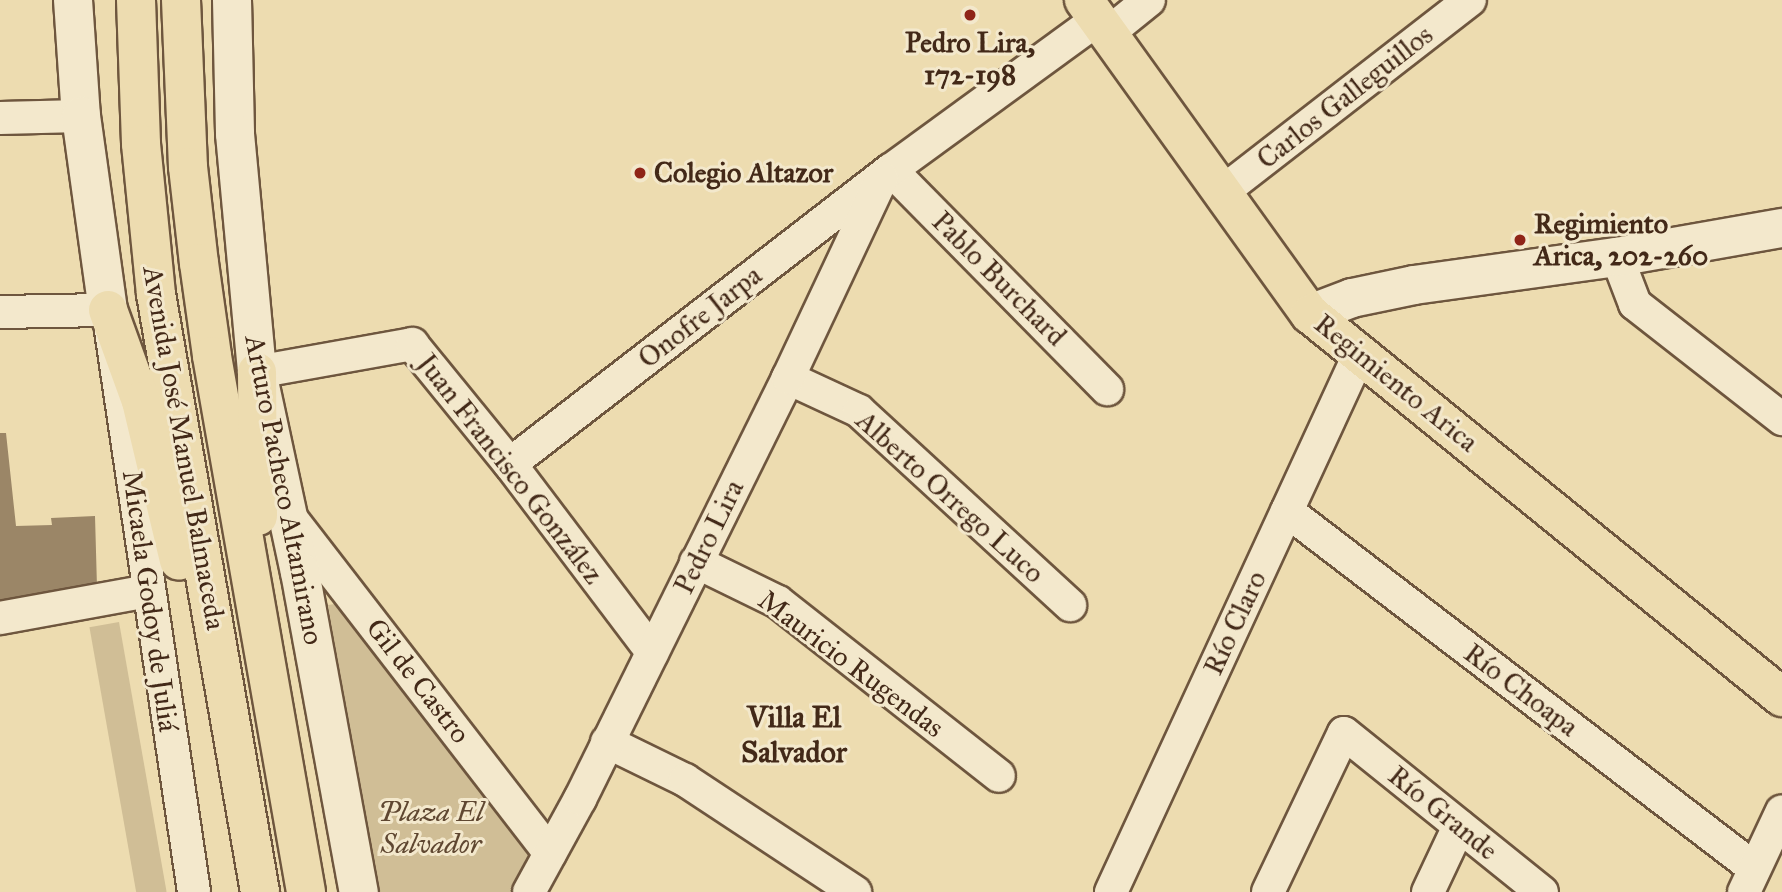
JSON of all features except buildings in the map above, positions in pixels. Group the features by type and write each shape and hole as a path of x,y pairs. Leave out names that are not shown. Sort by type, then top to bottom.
{"main road":[{"name":"Avenida José Manuel Balmaceda","path":"136,0 141,144 156,293 260,892"},
{"name":"Avenida José Manuel Balmaceda","path":"181,0 188,167 199,263 260,637 306,892"},
{"name":"Regimiento Arica","path":"1096,18 1310,314 1782,697"},
{"path":"108,310 141,401 194,626 233,741"},
{"path":"257,372 260,637"}],"street":[{"path":"0,312 108,310 81,116 73,0"},
{"name":"Arturo Pacheco Altamirano","path":"232,0 235,134 257,372 300,572 359,892"},
{"name":"Pedro Lira","path":"529,892 652,652 886,174 1096,18 1149,0"},
{"name":"Carlos Galleguillos","path":"1221,193 1470,0"},
{"path":"0,118 81,116"},
{"name":"Pablo Burchard","path":"886,174 1107,389"},
{"name":"Onofre Jarpa","path":"510,464 886,174"},
{"path":"1310,314 1352,298 1414,285 1617,257 1782,228"},
{"path":"1617,257 1635,304 1782,419"},
{"name":"Micaela Godoy de Juliá","path":"108,310 194,892"},
{"name":"Juan Francisco González","path":"257,372 412,344 510,464 652,652"},
{"name":"Río Claro","path":"1111,892 1359,355"},
{"name":"Alberto Orrego Luco","path":"788,378 859,411 1070,605"},
{"name":"Gil de Castro","path":"285,510 550,853"},
{"name":"Río Choapa","path":"1287,511 1749,880"},
{"name":"Mauricio Rugendas","path":"696,562 778,602 999,776"},
{"path":"0,618 148,591"},
{"name":"Río Grande","path":"1268,892 1344,733 1542,892"},
{"path":"607,742 685,780 855,892"},
{"path":"1749,880 1782,811"},
{"path":"1428,892 1460,826"}],"green space":[{"name":"Plaza El Salvador","path":"335,604 532,856 514,892 378,892 328,605"},
{"path":"119,622 167,892 136,892 89,627"}],"place":[{"name":"Pedro Lira, 172-198","path":"970,15"},
{"name":"Colegio Altazor","path":"640,173"},
{"name":"Regimiento Arica, 202-260","path":"1520,240"}],"district":[{"name":"Villa El Salvador","path":"794,734"}]}
